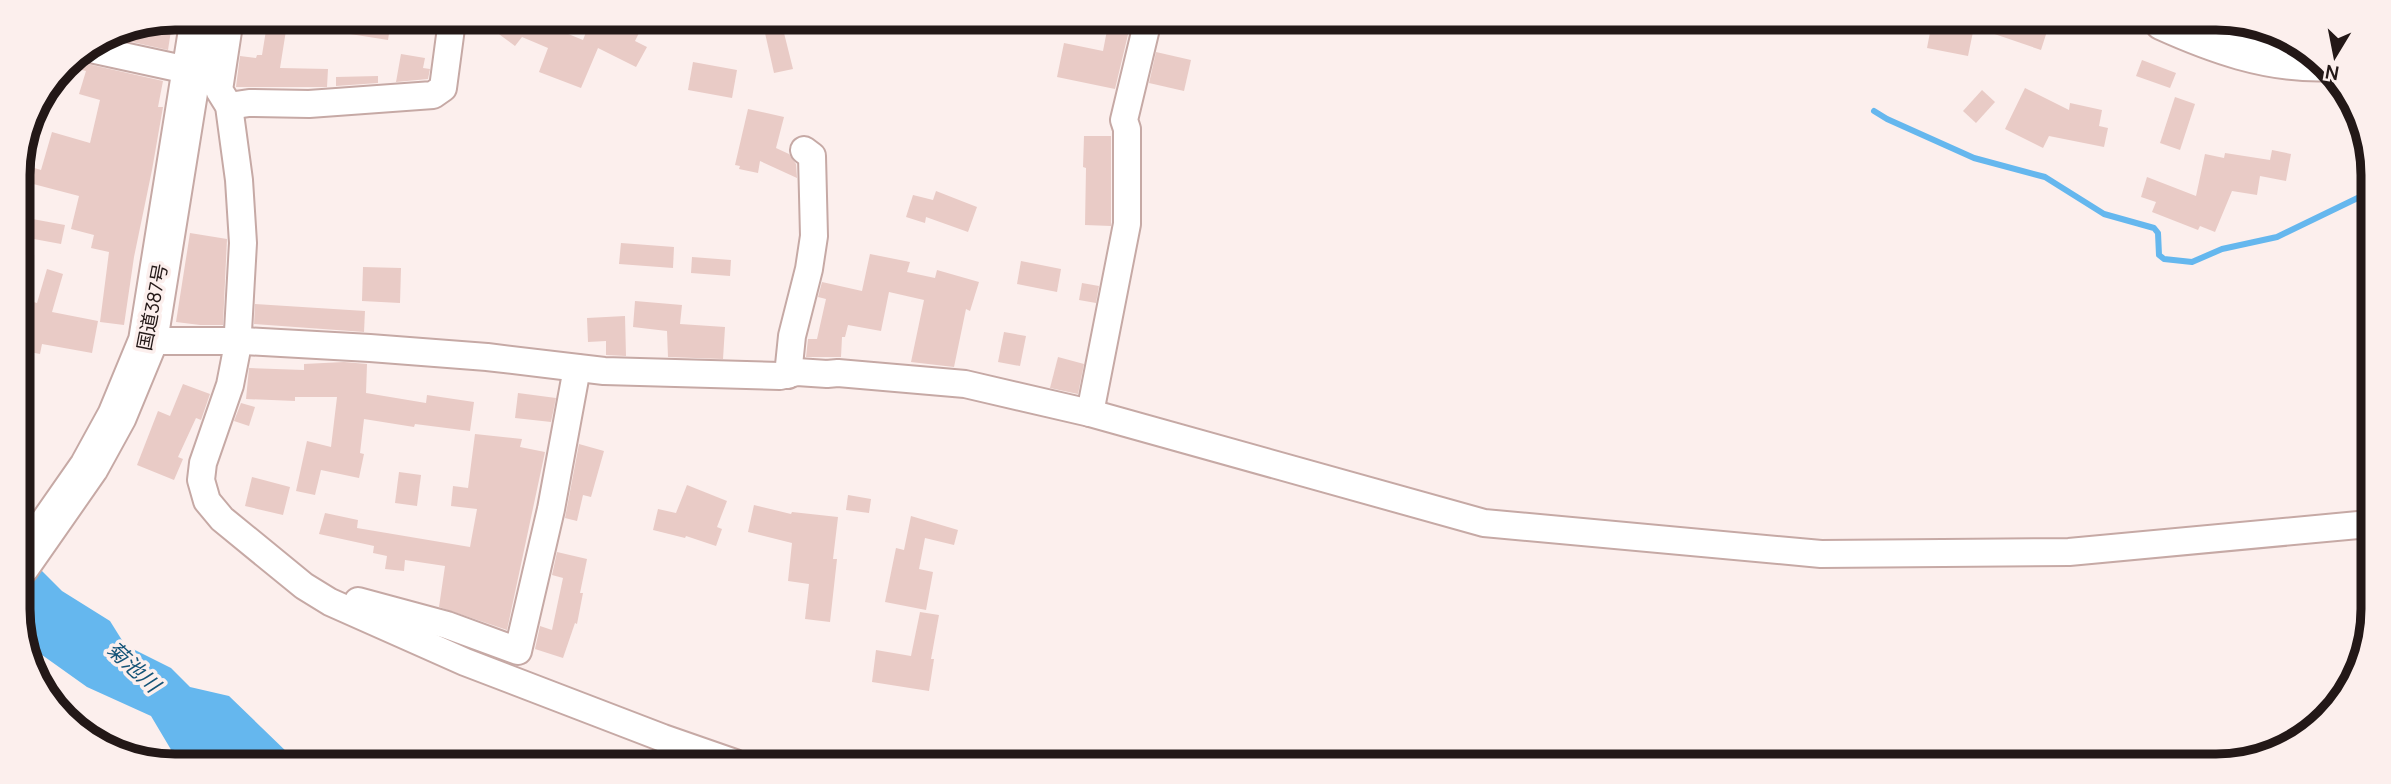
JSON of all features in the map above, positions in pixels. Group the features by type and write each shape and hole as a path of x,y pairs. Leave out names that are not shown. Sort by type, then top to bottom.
{"highway":[{"name":"国道387号","path":"30,552 89,467 117,416 148,341 198,30"}],"main road":[{"path":"2207,33 2249,55 2300,64"}],"street":[{"path":"228,30 219,90 229,106 239,180 243,243 237,342 230,385 203,463 201,480 207,501 222,519 304,586 330,602 465,662 711,754"},
{"path":"229,106 249,103 309,104 433,95 443,88 451,30"},
{"path":"1090,413 1127,224 1127,129 1124,120 1146,30"},
{"path":"99,51 192,71"},
{"path":"788,375 792,336 809,269 814,236 812,156 804,150"},
{"path":"148,341 237,342 433,352 577,368 665,373 838,373 965,384 1090,413 1484,523 1821,554 2069,552 2361,525"},
{"path":"304,586 447,625 518,651 551,509 577,368"}],"water":[{"name":"菊池川","path":"30,559 62,591 110,621 125,645 171,668 190,687 229,696 289,754 173,753 151,716 87,687 36,651 31,628"}],"building":[{"path":"171,30 168,50 122,40 129,40 137,35"},
{"path":"266,30 286,30 280,68 328,69 327,87 236,87 240,56 256,58 257,55 262,55"},
{"path":"311,30 390,30 388,40 350,32"},
{"path":"493,30 558,30 583,40 587,30 640,30 635,41 647,47 636,67 598,48 581,88 539,72 548,48 522,37 515,46"},
{"path":"783,30 793,69 774,73 765,33"},
{"path":"1107,30 1129,30 1115,89 1057,77 1064,43 1103,51"},
{"path":"1930,30 1973,30 1968,56 1927,48"},
{"path":"1983,30 2047,30 2041,50"},
{"path":"1156,52 1191,60 1184,91 1149,83"},
{"path":"401,54 425,58 423,68 430,69 428,79 396,82"},
{"path":"2142,60 2176,73 2170,88 2136,76"},
{"path":"693,62 737,70 732,98 688,90"},
{"path":"83,63 163,81 158,107 163,107 134,257 124,325 100,322 109,252 91,248 94,235 71,229 79,196 30,183 30,167 41,170 52,132 90,143 100,100 79,94 86,71 76,69"},
{"path":"378,76 378,83 336,86 336,77"},
{"path":"2025,88 2069,110 2070,103 2102,110 2099,126 2108,128 2104,147 2049,136 2043,148 2005,129"},
{"path":"1982,90 1995,102 1976,123 1963,111"},
{"path":"2175,97 2195,104 2180,150 2160,143"},
{"path":"748,109 784,117 776,148 789,154 796,164 797,178 760,161 758,173 739,169 740,166 735,165"},
{"path":"1084,136 1111,136 1111,226 1085,225"},
{"path":"2272,150 2291,154 2286,181 2260,176 2257,195 2232,191 2215,232 2200,226 2198,230 2152,212 2156,202 2141,197 2147,177 2196,196 2205,154 2224,158 2225,153 2270,160"},
{"path":"936,191 977,207 968,232 926,217 925,223 906,217 913,195 933,200"},
{"path":"30,219 65,225 61,244 30,238"},
{"path":"190,233 227,239 223,325 176,322"},
{"path":"621,243 674,247 673,268 619,264"},
{"path":"870,254 910,262 907,272 935,278 937,270 979,282 970,311 966,309 954,367 911,362 924,300 889,292 881,331 848,325 845,337 842,337 841,357 806,357 808,339 817,339 826,299 818,297 822,282 862,291"},
{"path":"692,257 731,260 730,276 691,273"},
{"path":"1021,261 1061,269 1057,292 1017,284"},
{"path":"363,267 401,268 400,303 362,301"},
{"path":"47,269 63,274 52,312 98,321 92,353 42,344 40,354 30,352 30,301 37,303"},
{"path":"1082,283 1099,286 1096,303 1079,300"},
{"path":"635,301 682,305 680,324 725,327 723,359 668,357 667,331 633,327"},
{"path":"255,304 365,311 364,332 254,324"},
{"path":"625,316 626,356 606,355 606,341 588,342 587,318"},
{"path":"1004,332 1026,336 1020,366 998,362"},
{"path":"1058,357 1084,364 1078,394 1050,388"},
{"path":"304,364 367,364 366,393 426,403 427,395 474,402 470,431 415,424 414,427 364,419 360,453 364,454 359,478 321,470 315,495 296,491 307,441 331,447 337,397 295,397 295,401 246,399 249,368 304,370"},
{"path":"183,384 210,394 201,420 196,418 178,457 183,459 174,480 137,465 158,411 170,416"},
{"path":"518,393 556,398 551,422 515,418"},
{"path":"241,403 255,407 249,426 234,421"},
{"path":"475,434 522,439 520,447 545,452 507,630 439,607 445,566 405,560 404,571 385,569 387,556 373,553 374,546 319,534 325,513 358,520 357,528 470,547 477,509 451,506 453,486 468,488"},
{"path":"579,444 604,451 591,497 583,495 577,521 565,518"},
{"path":"399,472 421,475 417,506 395,503"},
{"path":"252,477 290,487 283,515 245,506"},
{"path":"687,485 727,501 717,527 722,529 716,546 686,536 685,538 653,530 658,509 676,513"},
{"path":"848,495 871,499 869,513 846,510"},
{"path":"754,505 791,514 838,517 833,559 837,559 830,622 805,619 809,584 788,581 792,543 748,532"},
{"path":"911,516 958,530 954,545 925,538 919,569 933,572 926,610 885,602 896,548 904,550"},
{"path":"557,552 587,559 577,624 575,623 563,658 535,649 540,626 552,630 563,578 552,575"},
{"path":"920,612 939,615 931,659 934,659 929,691 872,682 876,650 911,656"}],"waterway":[{"path":"1874,111 1974,158 2045,177 2104,214 2154,228 2158,233 2159,255 2164,259 2192,262 2222,249 2277,237 2361,196"}]}
